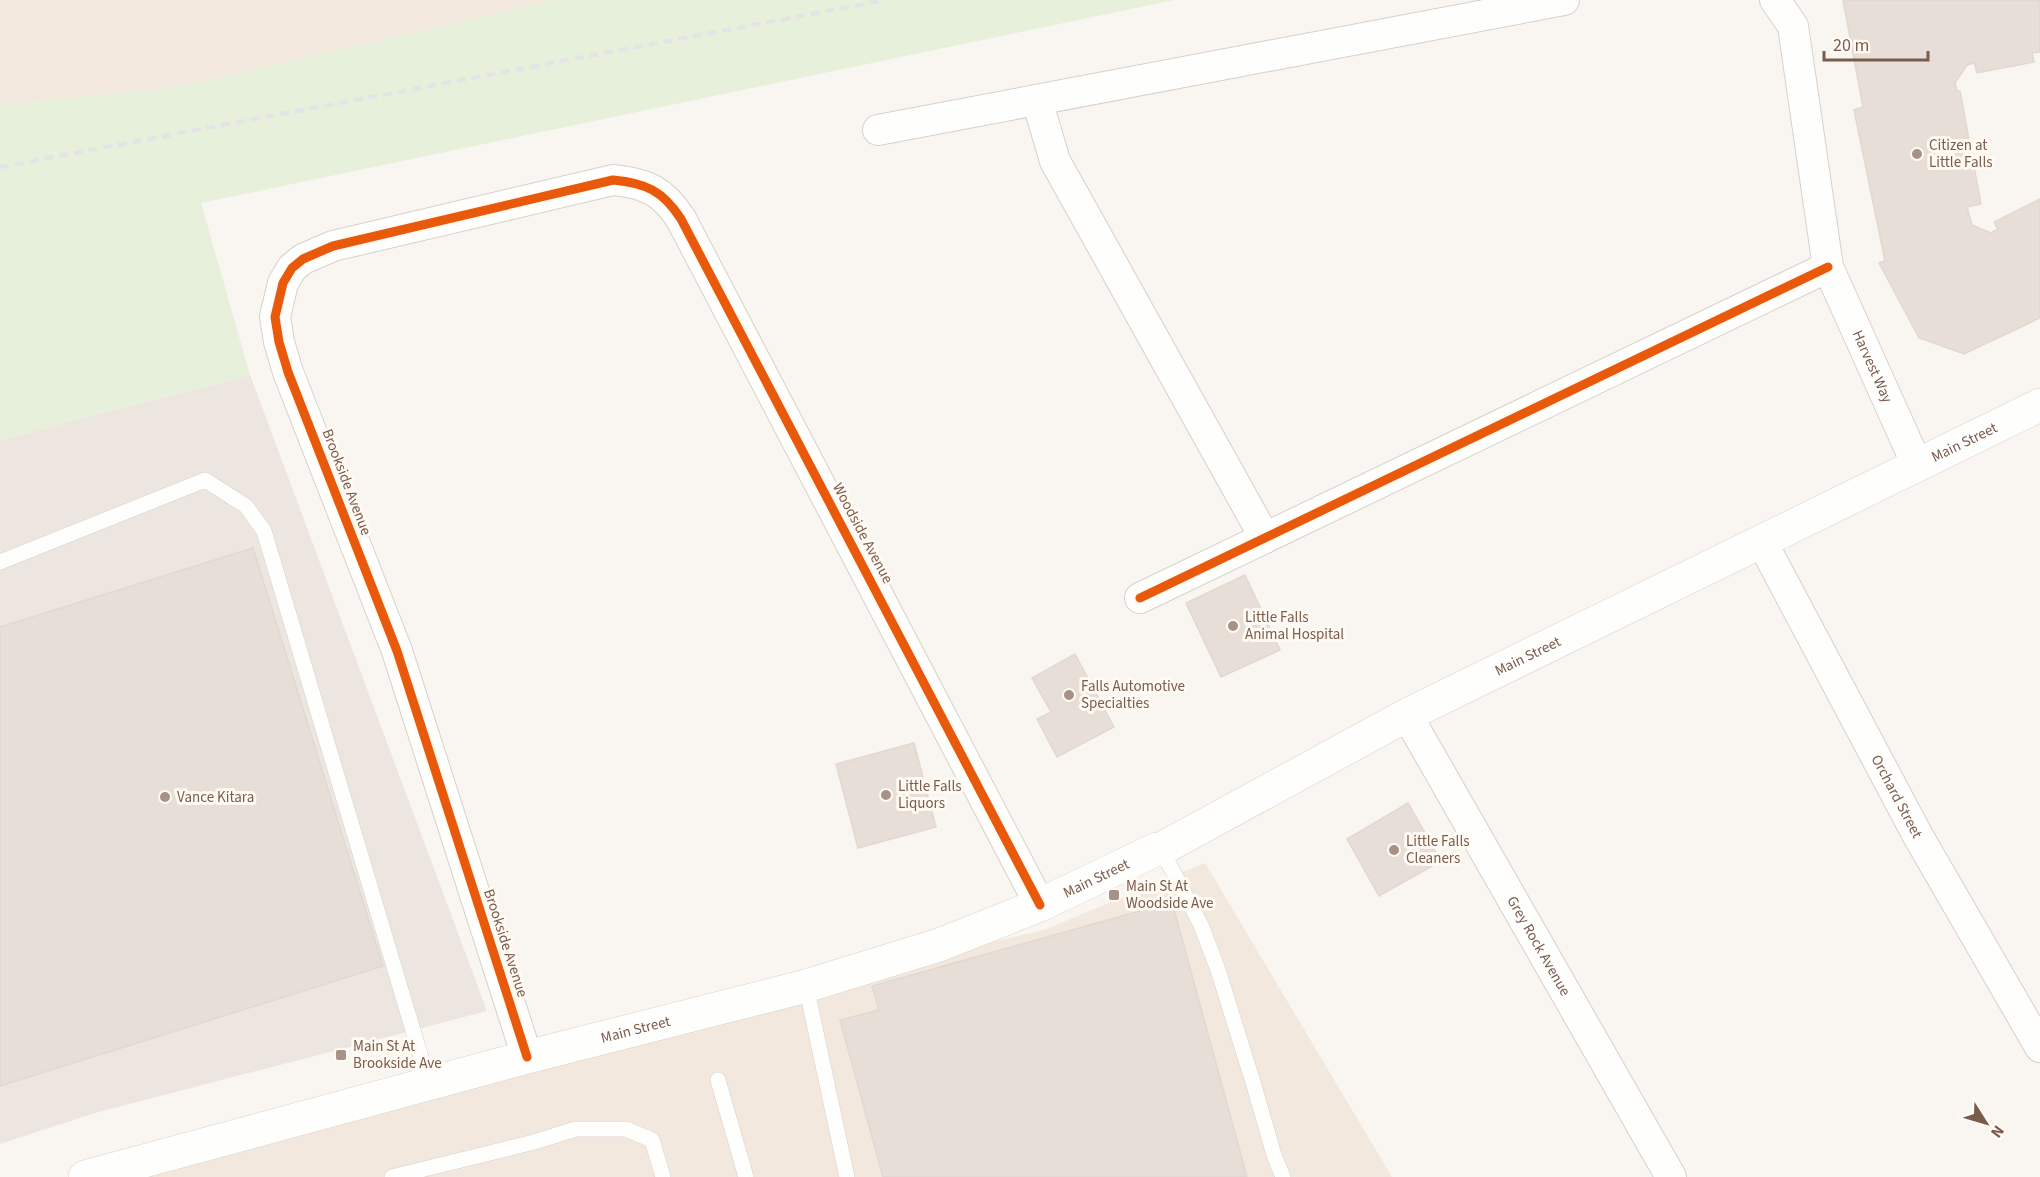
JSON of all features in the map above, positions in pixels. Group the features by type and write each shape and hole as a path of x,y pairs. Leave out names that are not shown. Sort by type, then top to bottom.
{"main road":[{"name":"Main Street","path":"85,1177 527,1057 806,986 939,945 1040,905 1161,849 1407,715 2040,405"}],"street":[{"path":"878,130 1564,0"},
{"name":"Harvest Way","path":"1776,0 1793,26 1828,267 1917,465"},
{"path":"1037,100 1055,162 1264,538"},
{"name":"Brookside Avenue","path":"527,1057 397,651 288,372 279,342 275,317 283,283 292,268 303,259 333,246 613,180 646,185"},
{"name":"Woodside Avenue","path":"646,185 672,205 681,219 1040,905"},
{"path":"1140,598 1828,267"},
{"name":"Orchard Street","path":"1762,542 1918,836 2040,1047"},
{"name":"Grey Rock Avenue","path":"1407,715 1671,1177"}],"lane":[{"path":"0,562 205,480 246,506 264,531 429,1084"},
{"path":"1161,849 1201,925 1283,1177"},
{"path":"806,986 847,1177"},
{"path":"718,1080 746,1177"},
{"path":"392,1177 534,1142 576,1129 626,1129 652,1140 663,1177"}],"shaded area":[{"path":"0,0 555,0 178,87 0,105"},
{"path":"250,375 487,1011 95,1113 0,1144 0,440"},
{"path":"1205,863 1392,1177 116,1177 806,986 1044,930"}],"green space":[{"path":"555,0 1174,0 201,203 250,375 0,440 0,105 178,87"}],"building":[{"name":"Citizen at Little Falls","path":"1843,0 2040,0 2040,52 2032,53 2034,62 1977,73 1974,63 1967,65 1955,83 1957,91 1960,91 1981,204 1967,207 1972,225 1991,233 1998,229 1994,222 2040,199 2040,318 1964,354 1919,338 1879,263 1885,261 1854,110 1863,107"},
{"name":"Vance Kitara","path":"253,548 383,966 0,1086 0,627"},
{"name":"Little Falls Animal Hospital","path":"1245,575 1280,650 1221,677 1186,603"},
{"name":"Falls Automotive Specialties","path":"1075,654 1114,727 1057,757 1037,719 1051,712 1032,678"},
{"name":"Little Falls Liquors","path":"914,743 936,827 858,848 836,764"},
{"name":"Little Falls Cleaners","path":"1408,803 1441,861 1379,896 1347,839"},
{"path":"1172,902 1247,1177 883,1177 840,1020 879,1010 872,986"}],"railway":[{"path":"0,167 886,0"}],"cycle path":[{"path":"527,1057 397,651 288,372 279,342 275,317 283,283 292,268 303,259 333,246 613,180 635,183 660,195 681,219 1040,905"},
{"path":"1140,598 1828,267"}],"place":[{"name":"Citizen at Little Falls","path":"1917,154"},
{"name":"Little Falls Animal Hospital","path":"1233,626"},
{"name":"Falls Automotive Specialties","path":"1069,695"},
{"name":"Little Falls Liquors","path":"886,795"},
{"name":"Vance Kitara","path":"165,797"},
{"name":"Little Falls Cleaners","path":"1394,850"},
{"name":"Main St At Woodside Ave","path":"1114,895"},
{"name":"Main St At Brookside Ave","path":"341,1055"}]}
